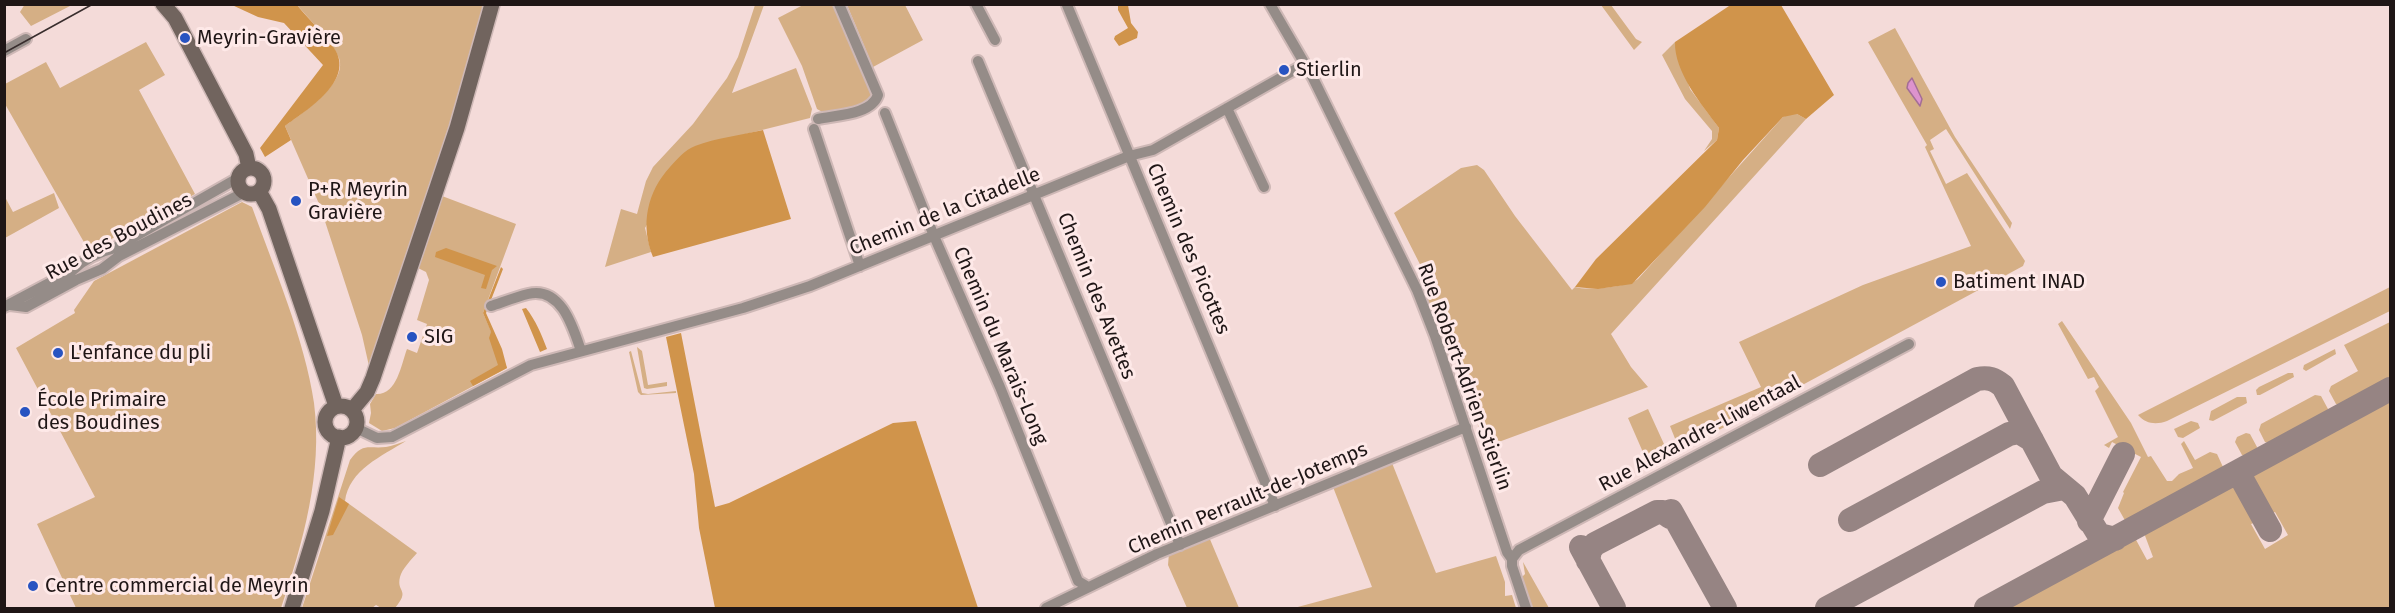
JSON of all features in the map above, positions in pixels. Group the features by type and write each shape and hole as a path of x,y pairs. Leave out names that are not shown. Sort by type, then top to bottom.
{"main road":[{"path":"163,4 174,11 246,154 248,182 269,209 336,406"},
{"path":"352,410 367,392 373,378 457,128 492,4"},
{"path":"336,406 345,406 352,410 357,420 356,428 349,436 339,438 330,433 325,425 328,412 336,406"},
{"path":"292,609 322,512 339,438"}],"street":[{"path":"839,4 878,95 876,102 868,108 816,124 860,266"},
{"path":"976,4 995,40"},
{"name":"Rue Robert-Adrien-Stierlin","path":"1270,4 1305,64 1417,290 1466,427 1491,506 1512,559 1512,566 1526,609"},
{"name":"Chemin des Picottes","path":"1067,5 1275,506"},
{"path":"4,51 26,39"},
{"name":"Chemin des Avettes","path":"978,61 1180,545"},
{"name":"Chemin de la Citadelle","path":"356,428 377,438 392,437 516,374 523,368 763,302 860,266 1129,156 1153,150 1305,64"},
{"path":"1227,108 1264,187"},
{"name":"Chemin du Marais-Long","path":"885,113 1078,581 1088,587"},
{"name":"Rue des Boudines","path":"7,306 72,271 80,263 103,251 115,248 248,182"},
{"path":"492,306 530,293 542,294 555,299 568,318 581,351"},
{"name":"Rue Alexandre-Liwentaal","path":"1512,559 1519,550 1909,344"},
{"name":"Chemin Perrault-de-Jotemps","path":"1046,609 1180,545 1466,427"}],"shaded area":[{"path":"25,4 72,5 31,26 20,12"},
{"path":"1732,4 1781,5 1834,95 1806,119 1797,114 1783,117 1743,160 1705,207 1632,284 1598,289 1575,287 1596,259 1717,140 1719,128 1697,99 1684,76 1679,65 1675,42"},
{"path":"232,5 297,5 330,42 339,60 339,71 334,83 326,93 285,126 291,140 265,157 260,148 323,65 284,23 258,17"},
{"path":"297,5 484,5 452,123 369,366 362,335 320,206 285,126 322,96 337,76 340,66 338,56 331,44"},
{"path":"755,5 764,5 732,93 796,68 812,109 810,118 694,147 645,228 651,252 605,267 621,209 637,214 646,181 653,167 693,124 727,78 738,57"},
{"path":"803,5 833,5 873,96 869,104 826,114 817,109 802,66 778,18"},
{"path":"847,5 905,5 923,40 873,67"},
{"path":"1118,5 1128,5 1131,23 1138,32 1137,38 1119,46 1114,39 1115,36 1128,28 1118,10"},
{"path":"1601,5 1611,5 1636,39 1642,42 1634,50"},
{"path":"1895,28 1955,137 2012,223 2010,229 1946,129 1930,140 1934,149 1930,151 1946,184 1967,173 2025,261 2023,266 1680,451 1670,426 1761,387 1739,342 1863,285 1971,246 1925,147 1927,145 1868,42"},
{"path":"146,42 165,75 139,90 195,194 89,251 5,104 5,84 46,62 60,88"},
{"path":"1675,42 1690,89 1719,128 1717,140 1704,151 1712,139 1712,131 1685,99 1662,55"},
{"path":"1912,78 1922,99 1920,106 1907,88"},
{"path":"1797,114 1806,119 1611,334 1631,367 1648,387 1485,447 1447,326 1438,324 1428,300 1434,292 1394,213 1461,168 1477,165 1484,170 1515,216 1572,290 1575,287 1598,288 1626,284 1638,279 1783,117"},
{"path":"763,130 791,219 653,257 647,233 648,209 656,187 670,167 685,152 695,146"},
{"path":"54,193 59,208 5,238 5,197 13,212"},
{"path":"442,196 516,224 483,313 507,368 395,428 382,431 369,423 370,404 376,394 389,390 397,378 407,349 417,353 427,324 417,320 429,280 426,272 418,268"},
{"path":"242,202 252,207 279,279 304,354 314,403 316,455 309,507 297,558 281,608 76,608 37,524 95,497 16,348 75,313 74,310 94,281"},
{"path":"446,248 497,266 492,270 486,289 481,288 485,275 435,257 436,252"},
{"path":"501,267 503,269 486,313 502,349 507,368 473,386 470,381 498,365 489,338 491,332 483,313"},
{"path":"2390,287 2390,311 2167,421 2151,423 2138,415"},
{"path":"526,308 538,327 547,349 540,352 522,309"},
{"path":"2062,321 2131,423 2148,457 2151,456 2167,481 2172,481 2179,474 2193,468 2181,444 2184,441 2195,460 2210,452 2217,454 2223,467 2222,472 2127,524 2118,508 2123,492 2141,457 2112,442 2109,448 2104,445 2118,437 2095,391 2099,387 2094,377 2088,379 2058,324"},
{"path":"2390,322 2390,380 2342,406 2336,404 2329,391 2331,386 2358,371 2344,345"},
{"path":"681,333 715,507 729,503 893,423 916,421 978,608 715,608 699,528 694,474 666,337"},
{"path":"637,347 642,351 648,385 667,382 667,386 644,388"},
{"path":"2335,349 2336,354 2306,371 2303,369 2304,365"},
{"path":"631,351 642,393 676,391 676,393 641,395 638,392 629,352"},
{"path":"2288,373 2293,373 2294,377 2257,395 2256,390 2259,387"},
{"path":"2315,395 2321,396 2328,409 2327,414 2287,436 2285,434 2286,436 2272,444 2265,442 2259,430 2261,424"},
{"path":"2237,397 2246,397 2247,403 2213,421 2209,420 2211,411"},
{"path":"2390,399 2390,608 2005,608 2135,538 2147,560 2153,557 2144,533 2235,484 2256,522 2251,524 2265,549 2288,535 2275,512 2270,514 2249,476"},
{"path":"1648,409 1669,455 1649,466 1628,418"},
{"path":"2191,421 2198,423 2200,428 2183,438 2178,437 2174,429"},
{"path":"2246,433 2250,434 2257,447 2256,453 2248,457 2242,455 2235,442 2237,437"},
{"path":"406,441 377,458 360,472 348,490 345,501 417,553 401,574 399,582 403,594 400,602 395,608 381,608 376,605 372,608 302,608 350,460 362,449 386,447"},
{"path":"1392,463 1436,573 1496,556 1505,582 1505,596 1512,595 1516,608 1294,608 1372,587 1333,487"},
{"path":"339,497 349,504 333,535 327,536"},
{"path":"1209,537 1239,608 1187,608 1168,565 1169,553"},
{"path":"1523,562 1549,608 1533,608 1521,578 1525,574"}],"taxiway":[{"path":"1820,465 1977,379 1991,379 2003,386 2051,476 2075,496 2099,535 2115,539"},
{"path":"1986,608 2390,389"},
{"path":"1850,520 2009,434 2019,432 2032,440"},
{"path":"2089,521 2123,454"},
{"path":"2238,472 2270,530"},
{"path":"1827,608 2043,492 2064,488"},
{"path":"1671,511 1725,608"},
{"path":"1588,561 1590,550 1595,544 1657,512 1663,512 1670,517"},
{"path":"1581,547 1614,608"}],"tram line":[{"path":"4,53 93,4"}],"place":[{"name":"Meyrin-Gravière","path":"185,38"},
{"name":"Stierlin","path":"1284,70"},
{"name":"P+R Meyrin Gravière","path":"296,201"},
{"name":"Batiment INAD","path":"1941,282"},
{"name":"SIG","path":"412,337"},
{"name":"L'enfance du pli","path":"58,353"},
{"name":"École Primaire des Boudines","path":"25,412"},
{"name":"Centre commercial de Meyrin","path":"33,586"}]}
